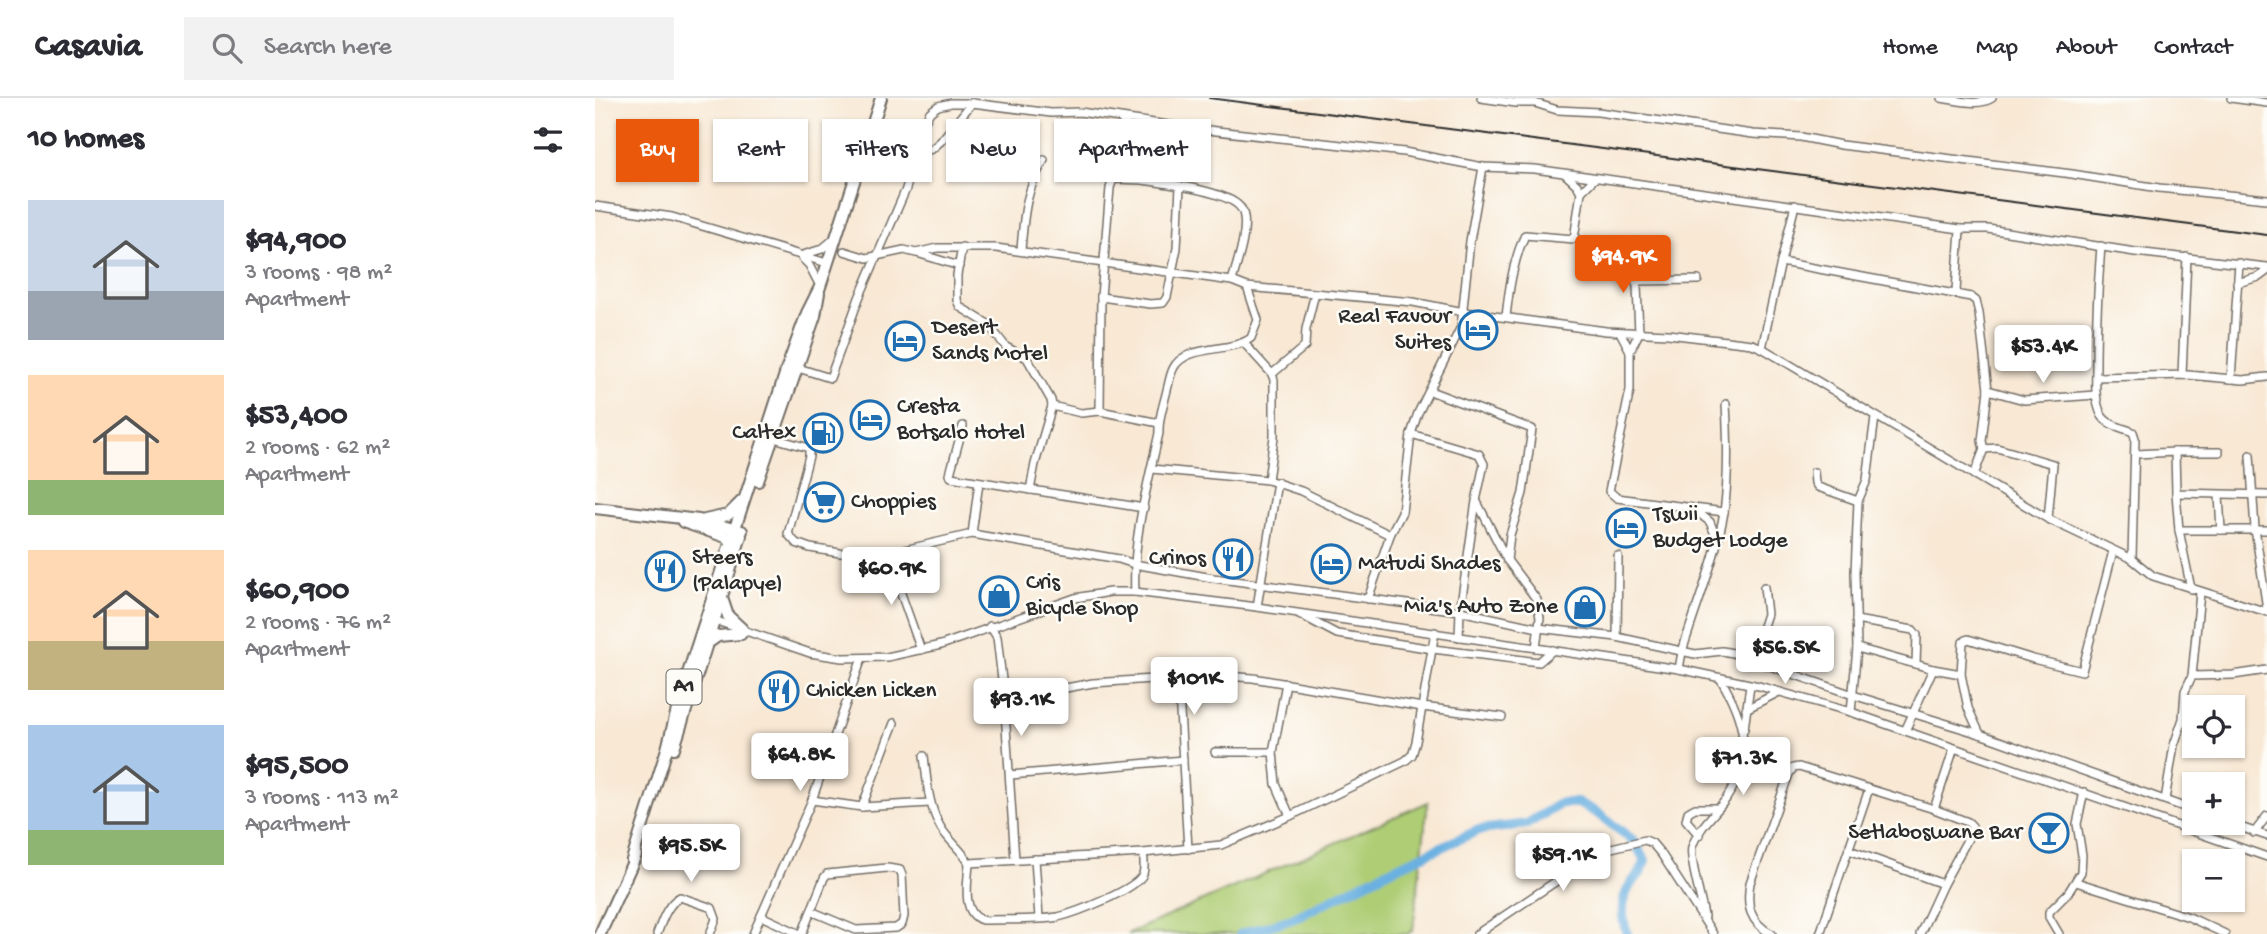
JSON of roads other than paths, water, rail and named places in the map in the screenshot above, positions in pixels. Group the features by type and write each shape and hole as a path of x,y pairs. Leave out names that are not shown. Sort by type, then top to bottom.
{"highway":[{"name":"A1","path":"632,860 642,845 708,643 710,622 723,568 738,536 793,367 815,316 834,239 881,98"},
{"name":"A1","path":"600,934 632,860 667,750 680,698 722,598 748,491 770,437"},
{"path":"595,508 699,520 727,515 736,508 748,491"},
{"path":"673,518 708,532 738,536"},
{"path":"699,520 738,536"},
{"path":"708,532 722,546 723,568"},
{"path":"722,598 727,613 745,632"},
{"path":"708,643 718,636 745,632"}],"street":[{"path":"1481,98 1535,103 1557,110 1598,112 1753,134 1801,137 1841,145 2073,174 2159,188 2267,199"},
{"path":"1941,98 1978,103 1992,98"},
{"path":"2231,98 2267,103"},
{"path":"926,119 930,112 939,106 951,103 1051,113 1080,112 1127,119"},
{"path":"932,149 972,103"},
{"path":"1211,130 1404,152 1483,167 1535,169 1960,229 1988,229 2135,252 2239,263 2267,269"},
{"path":"1021,250 1031,181 1044,160"},
{"path":"1368,599 1390,536 1402,512 1411,435 1418,413 1456,339 1464,312 1470,241 1483,167"},
{"path":"1565,174 1581,192"},
{"path":"1506,317 1510,284 1525,235 1574,239 1581,192 1595,178"},
{"path":"793,367 830,378 907,182"},
{"path":"1100,411 1101,297 1109,188 1112,182"},
{"path":"1155,182 1180,186 1238,204 1243,212 1243,233 1232,281"},
{"path":"1101,297 1159,305 1163,303 1167,297 1177,248 1180,186"},
{"path":"1762,348 1795,205"},
{"path":"595,206 672,217 827,263"},
{"path":"1956,292 1960,229"},
{"path":"799,256 822,249 834,239"},
{"path":"2101,246 2097,293 2096,395 2106,420 2133,432 2136,454 2132,558"},
{"path":"916,253 937,248 962,247 1021,250 1232,281 1247,287 1413,302 1464,312 1620,332 1741,342 1762,348 2048,519 2132,558 2153,576 2200,593 2267,611 2251,494 2250,455"},
{"path":"962,247 957,300 960,307 988,324 1006,347 1027,358 1047,390 1052,406 1030,490"},
{"path":"844,251 867,258 904,250 959,266"},
{"path":"799,256 809,265 820,287"},
{"path":"2182,375 2187,257"},
{"path":"1633,259 1639,333 1630,351 1630,390 1609,491 1617,498 1724,512"},
{"path":"1781,262 1859,278 1956,292 1976,301 1988,390 1982,441 1984,449 1974,475"},
{"path":"2231,379 2239,263"},
{"path":"2237,283 2259,277 2267,269"},
{"path":"1636,281 1698,280"},
{"path":"1135,592 1134,564 1159,423 1172,370 1182,358 1199,352 1233,347 1251,338 1258,320 1247,287"},
{"path":"1272,374 1305,346 1306,329 1315,293"},
{"path":"1620,332 1630,351"},
{"path":"1244,343 1272,374 1275,392 1272,481 1257,607"},
{"path":"2097,377 2267,377"},
{"path":"1988,390 2024,400 2096,395"},
{"path":"1430,391 1532,429 1523,493 1510,535 1507,560"},
{"path":"1679,669 1724,512 1726,404"},
{"path":"1052,406 1081,412 1100,411 1159,423"},
{"path":"1851,712 1857,648 1854,573 1858,501 1867,481 1875,417"},
{"path":"963,426 950,476 1144,508"},
{"path":"1411,435 1483,457 1460,611 1459,636"},
{"path":"770,437 805,446 810,452 788,534 792,540 810,548 887,554 972,534 1119,558 1134,564 1213,578 1460,611 1538,628 1617,638 1682,652 1728,652 1853,695 1980,734 2182,806"},
{"path":"1984,449 1997,448 2053,464 2048,519"},
{"path":"2175,452 2179,530 2191,589"},
{"path":"2136,454 2219,452"},
{"path":"1151,469 1272,481 1301,491 1390,536"},
{"path":"1814,472 1818,487 1858,501"},
{"path":"972,534 979,482"},
{"path":"2176,493 2267,495"},
{"path":"2219,495 2221,530"},
{"path":"1476,502 1507,560 1537,600 1540,618 1536,648"},
{"path":"1693,508 1710,522 1716,532 1717,541"},
{"path":"2179,530 2267,530"},
{"path":"1980,734 1969,708 1961,674 1963,642 1968,639 2070,670 2082,671 2113,551"},
{"path":"887,554 921,650"},
{"path":"1617,638 1618,556"},
{"path":"1752,659 1766,614 1764,587"},
{"path":"710,622 810,653 842,658 887,657 921,650 1075,598 1098,593 1135,592 1435,632 1679,669 1779,692 1851,712 2267,858"},
{"path":"2165,800 2174,745 2183,719 2185,691 2192,676 2200,593"},
{"path":"1295,612 1337,634 1433,649 1539,662 1553,650"},
{"path":"1856,620 1913,630 1917,635 1916,664"},
{"path":"991,626 997,638 1004,697 1015,860"},
{"path":"969,863 1143,853 1221,845 1290,816 1405,761 1414,749 1435,632"},
{"path":"1857,648 1961,674"},
{"path":"753,934 813,800 862,658"},
{"path":"1905,731 1933,669"},
{"path":"2192,676 2233,675 2267,670"},
{"path":"1004,697 1093,682 1178,676 1237,676 1422,707 1501,717"},
{"path":"1178,676 1188,849"},
{"path":"1720,678 1730,695 1744,733"},
{"path":"1286,683 1273,752 1276,784 1290,816"},
{"path":"1705,920 1691,852 1739,773 1750,685"},
{"path":"1746,709 1779,692"},
{"path":"862,807 894,723"},
{"path":"1934,809 1954,748"},
{"path":"1215,752 1273,752"},
{"path":"924,756 930,803 940,827 969,863 968,903 974,918 1039,918 1072,912 1125,890 1139,881 1144,870 1143,853"},
{"path":"1010,775 1183,760"},
{"path":"1772,934 1756,924 1747,901 1750,883 1789,774 1793,768 1799,767 1934,809 1972,826 1972,833 1943,884 1920,934"},
{"path":"1820,934 1869,789"},
{"path":"2059,934 2049,912 2076,882 2083,862 2077,824 2084,792"},
{"path":"813,800 862,807 930,803"},
{"path":"1699,835 1686,820 1688,812 1695,808 1718,808"},
{"path":"2254,833 2267,816"},
{"path":"2245,830 2267,836"},
{"path":"1477,934 1603,850 1639,840 1648,841 1657,848 1713,934"},
{"path":"1849,850 1943,884"},
{"path":"1035,859 1039,918"},
{"path":"761,916 801,934 827,874 887,868 900,870 904,916 902,924 896,928 856,930 811,911"},
{"path":"2076,882 2189,917 2225,934"},
{"path":"657,934 668,908 680,897 712,908 716,919 710,934"}],"waterway":[{"path":"1241,934 1292,919 1479,830 1527,824 1561,803 1578,803 1597,813 1634,841 1645,860 1625,895 1623,917 1627,934"}],"railway":[{"path":"1209,98 2267,235"}],"place":[{"name":"Real Favour Suites","path":"1478,330"},
{"name":"Desert Sands Motel","path":"905,341"},
{"name":"Cresta Botsalo Hotel","path":"870,420"},
{"name":"Caltex","path":"823,433"},
{"name":"Choppies","path":"824,502"},
{"name":"Tswii Budget Lodge","path":"1626,528"},
{"name":"Crinos","path":"1233,559"},
{"name":"Matudi Shades","path":"1331,564"},
{"name":"Steers (Palapye)","path":"665,571"},
{"name":"Cris Bicycle Shop","path":"999,596"},
{"name":"Mia's Auto Zone","path":"1585,607"},
{"name":"Chicken Licken","path":"779,691"},
{"name":"Setlaboswane Bar","path":"2049,833"}]}
